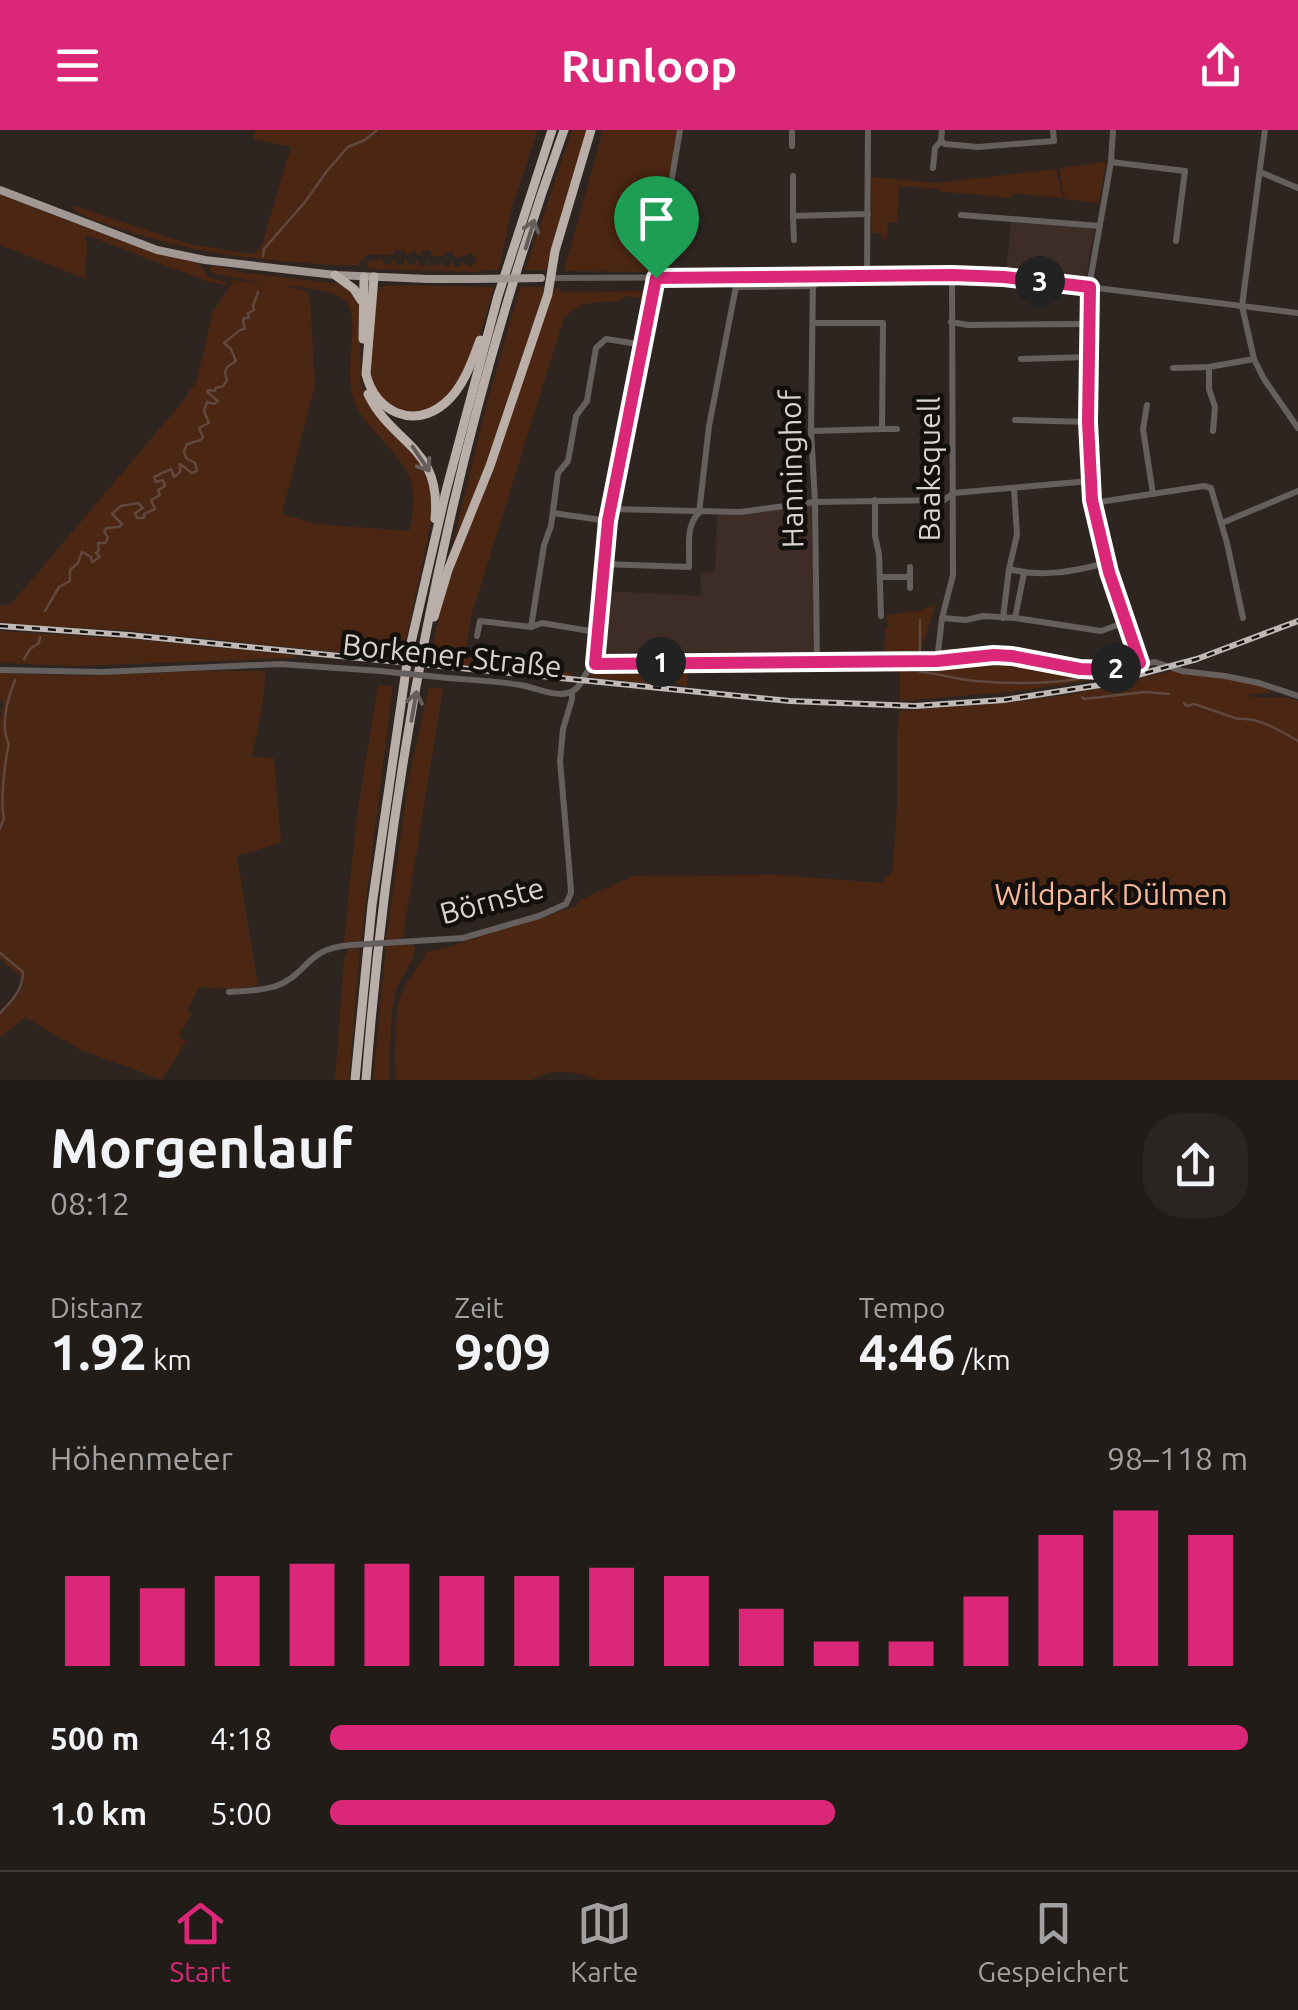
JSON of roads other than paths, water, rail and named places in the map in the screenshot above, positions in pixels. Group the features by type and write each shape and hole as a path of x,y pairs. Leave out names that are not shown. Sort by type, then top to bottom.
{"highway":[{"path":"356,1080 368,940 408,656 498,296 552,130"},
{"path":"366,1080 392,837 426,633 481,400 564,130"},
{"path":"426,633 490,466 548,294 546,278 591,130"},
{"path":"335,275 354,289 362,303"},
{"path":"369,277 369,387 382,404 407,415 428,413 454,393 476,352 498,296"},
{"path":"369,277 362,303 365,388 383,416 428,466 436,510 431,560"}],"main road":[{"path":"0,190 157,250 220,262 369,277 546,278"}],"street":[{"path":"595,664 608,521 644,345 680,130"},
{"path":"792,130 792,146"},
{"path":"867,275 868,130"},
{"path":"933,168 942,130"},
{"path":"998,130 1000,144"},
{"path":"941,141 978,146 1054,140 1053,130"},
{"path":"1113,130 1090,287 1090,482 1107,564 1140,663"},
{"path":"1264,130 1242,306 1254,359 1298,428"},
{"path":"1111,162 1185,171 1176,240"},
{"path":"1260,172 1298,186"},
{"path":"793,176 794,240"},
{"path":"793,216 868,214"},
{"path":"961,215 1100,226"},
{"name":"Baaksquell","path":"937,661 953,575 952,275"},
{"path":"602,564 689,567 692,518 699,513 709,426 738,276"},
{"name":"Hanninghof","path":"814,276 811,431 818,662"},
{"path":"546,278 1004,277 1298,313"},
{"path":"736,287 814,286"},
{"path":"951,322 1088,324"},
{"path":"814,323 883,324 882,429"},
{"path":"531,627 558,473 568,461 576,416 587,401 596,348 606,339 644,345"},
{"path":"1021,359 1088,357"},
{"path":"1173,368 1254,359"},
{"path":"1209,367 1209,389 1215,407 1213,430"},
{"path":"1147,405 1142,430 1154,494"},
{"path":"1288,414 1297,407"},
{"path":"1015,420 1088,422"},
{"path":"811,431 896,430"},
{"path":"610,509 740,512 815,502 944,500 954,493 1090,482"},
{"path":"1093,502 1209,486 1222,523 1242,618"},
{"path":"1004,618 1017,535 1014,488"},
{"path":"1222,523 1298,491"},
{"path":"875,500 881,616"},
{"path":"553,513 608,521"},
{"path":"1009,569 1064,574 1107,564"},
{"path":"910,567 910,588"},
{"path":"1014,618 1024,573"},
{"path":"880,577 910,577"},
{"path":"942,618 1014,618 1100,630 1126,622"},
{"path":"477,636 480,621 596,632"},
{"name":"Borkener Straße","path":"0,670 103,672 280,664 330,666 504,683 561,694 572,692 595,664 937,661 994,655 1080,669 1106,670 1155,662 1182,671 1259,683 1298,696"},
{"name":"Börnste","path":"228,992 278,985 319,952 335,946 463,938 555,911 566,904 571,893 560,761 572,692"}],"waterway":[{"path":"263,256 264,249 348,147 377,130"},
{"path":"45,611 59,587 70,581 70,570 82,552 92,562 100,557 96,553 98,543 105,543 108,538 104,531 122,524 112,514 121,506 138,503 143,508 135,513 137,518 144,518 144,514 155,509 151,500 165,486 163,480 156,482 154,477 171,469 174,477 180,472 180,464 192,473 197,471 184,451 187,444 203,437 199,428 209,423 204,411 207,402 218,401 207,392 223,386 227,367 236,361 224,343 245,329 244,318 249,318 248,313 254,310 258,292"},
{"path":"920,620 920,672 1002,683 1079,679"},
{"path":"24,659 40,637"},
{"path":"0,829 9,745 6,713 15,680"},
{"path":"1082,697 1169,694"},
{"path":"1184,703 1261,722 1298,741"},
{"path":"0,953 23,972 19,990 0,1013"}],"railway":[{"path":"0,626 129,635 790,701 915,706 1004,700 1100,685 1197,659 1298,621"}],"park label":[{"name":"Wildpark Dülmen","path":"1111,895"}]}
